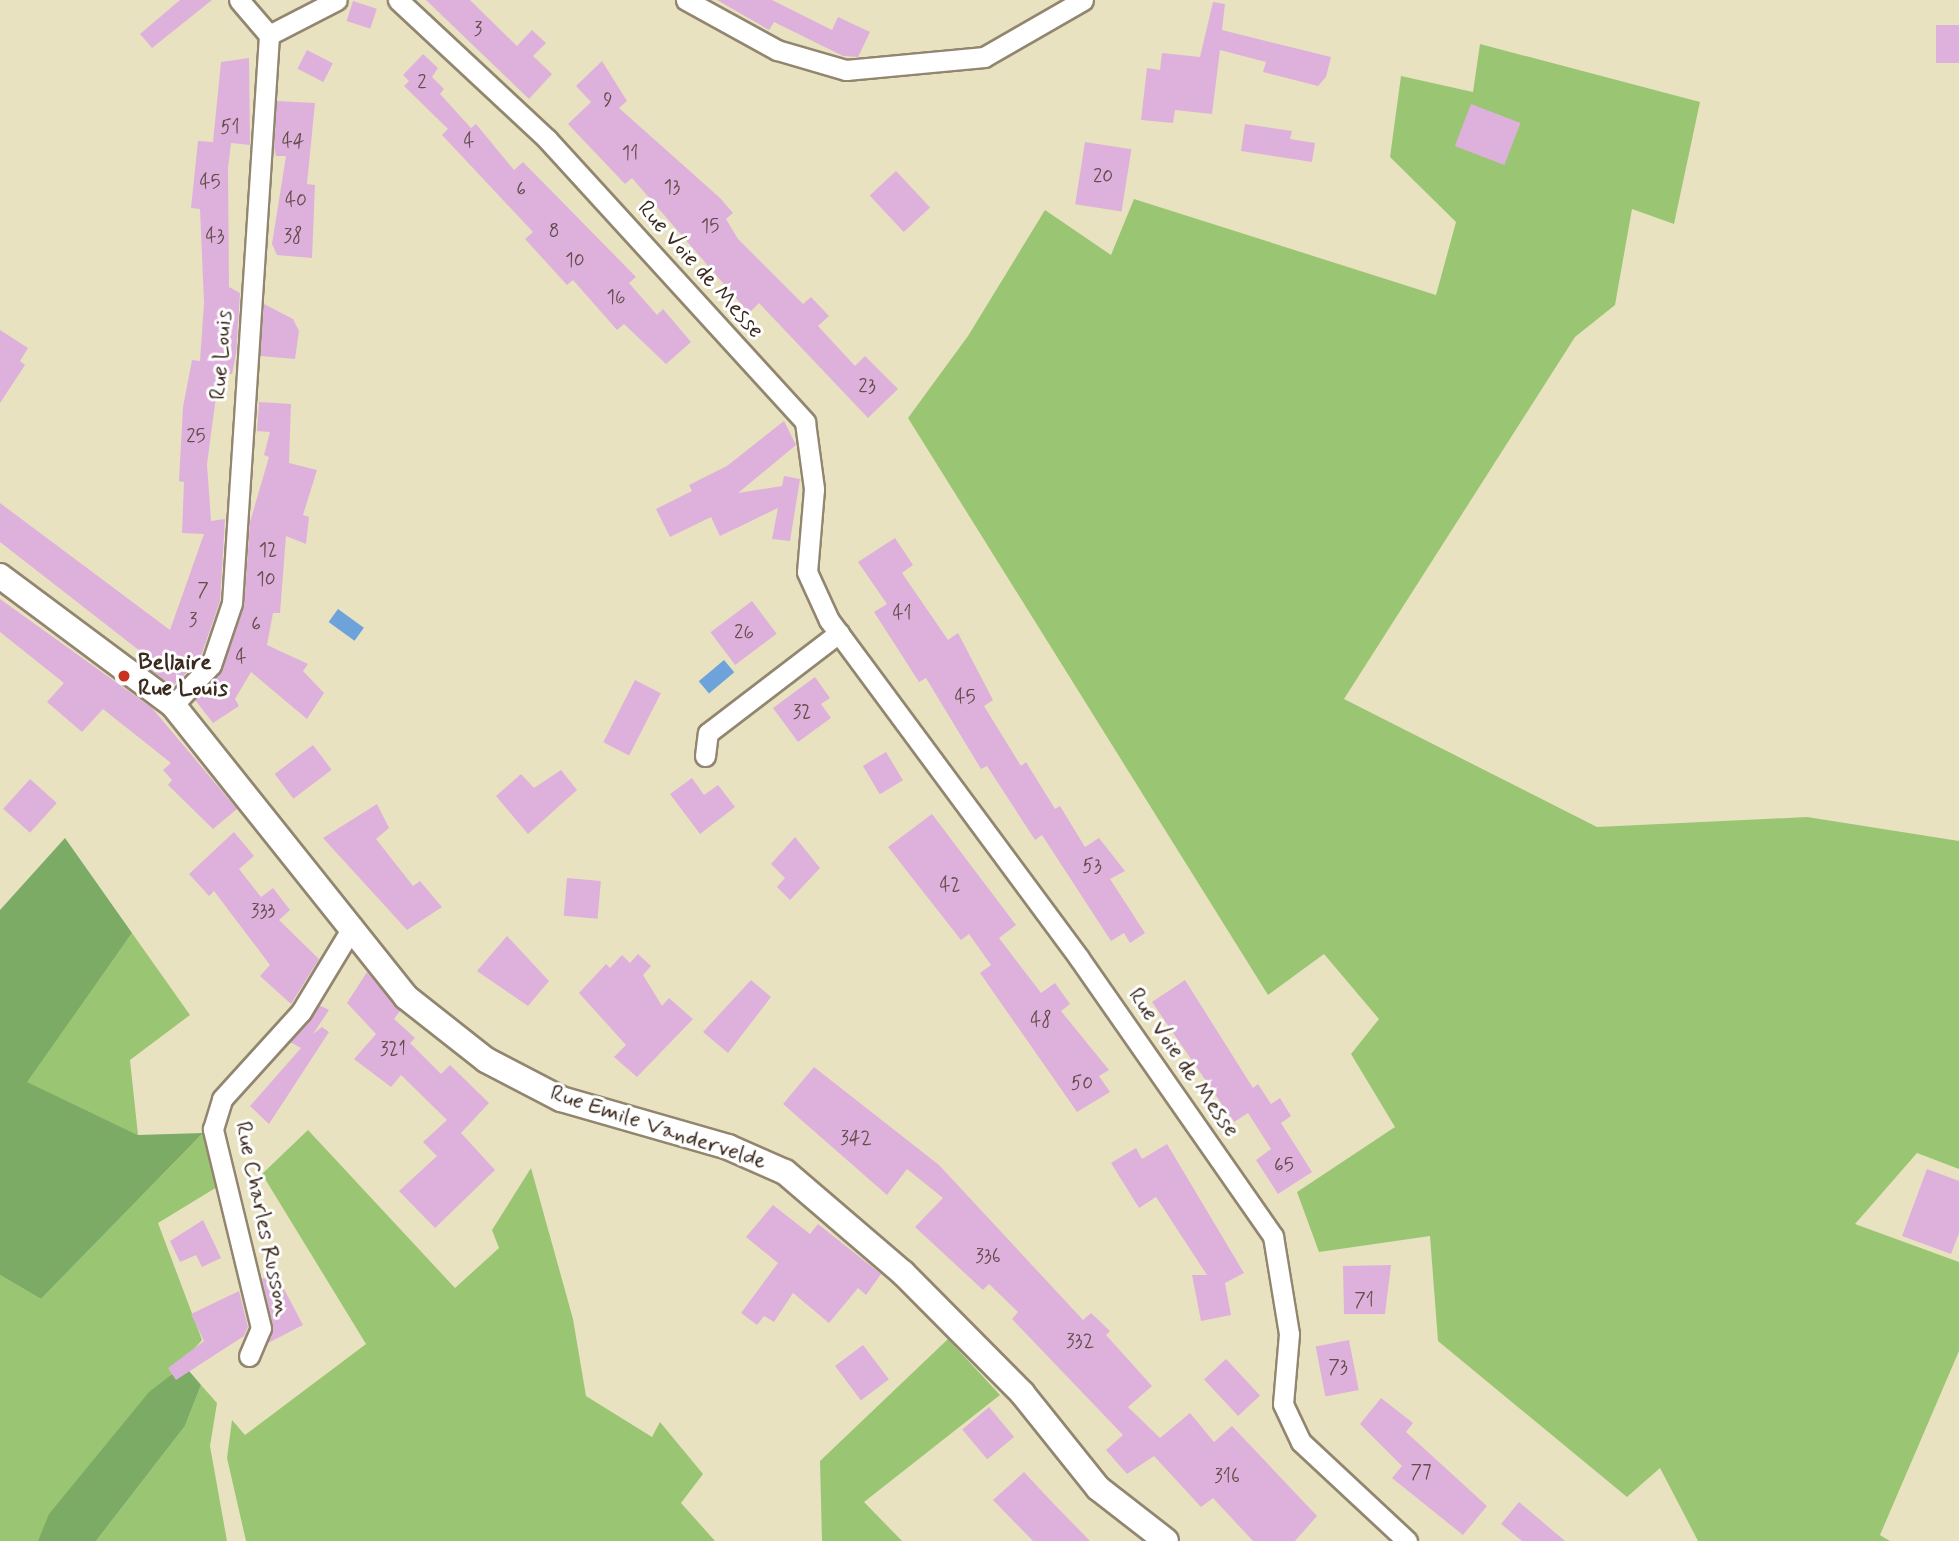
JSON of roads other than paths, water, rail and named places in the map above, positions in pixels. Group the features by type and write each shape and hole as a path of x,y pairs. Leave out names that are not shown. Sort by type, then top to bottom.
{"street":[{"path":"239,0 269,36 337,0"},
{"name":"Rue Voie de Messe","path":"398,0 547,139 805,422 814,489 807,572 839,633 1079,958 1273,1236 1290,1334 1283,1405 1301,1442 1407,1541"},
{"path":"686,0 777,50 846,71 984,57 1083,0"},
{"name":"Rue Louis","path":"173,705 211,665 232,603 269,36"},
{"name":"Rue Emile Vandervelde","path":"0,576 173,705 353,926 406,997 486,1060 561,1099 728,1147 785,1172 967,1338 1022,1394 1098,1488 1166,1541"},
{"path":"705,756 708,733 839,633"},
{"name":"Rue Charles Russon","path":"249,1356 261,1328 214,1129 222,1099 301,1012 353,926"}],"water":[{"path":"338,609 364,628 354,641 329,622"},
{"path":"724,660 734,672 709,693 699,681"}],"place":[{"name":"Bellaire Rue Louis","path":"124,676"}]}
